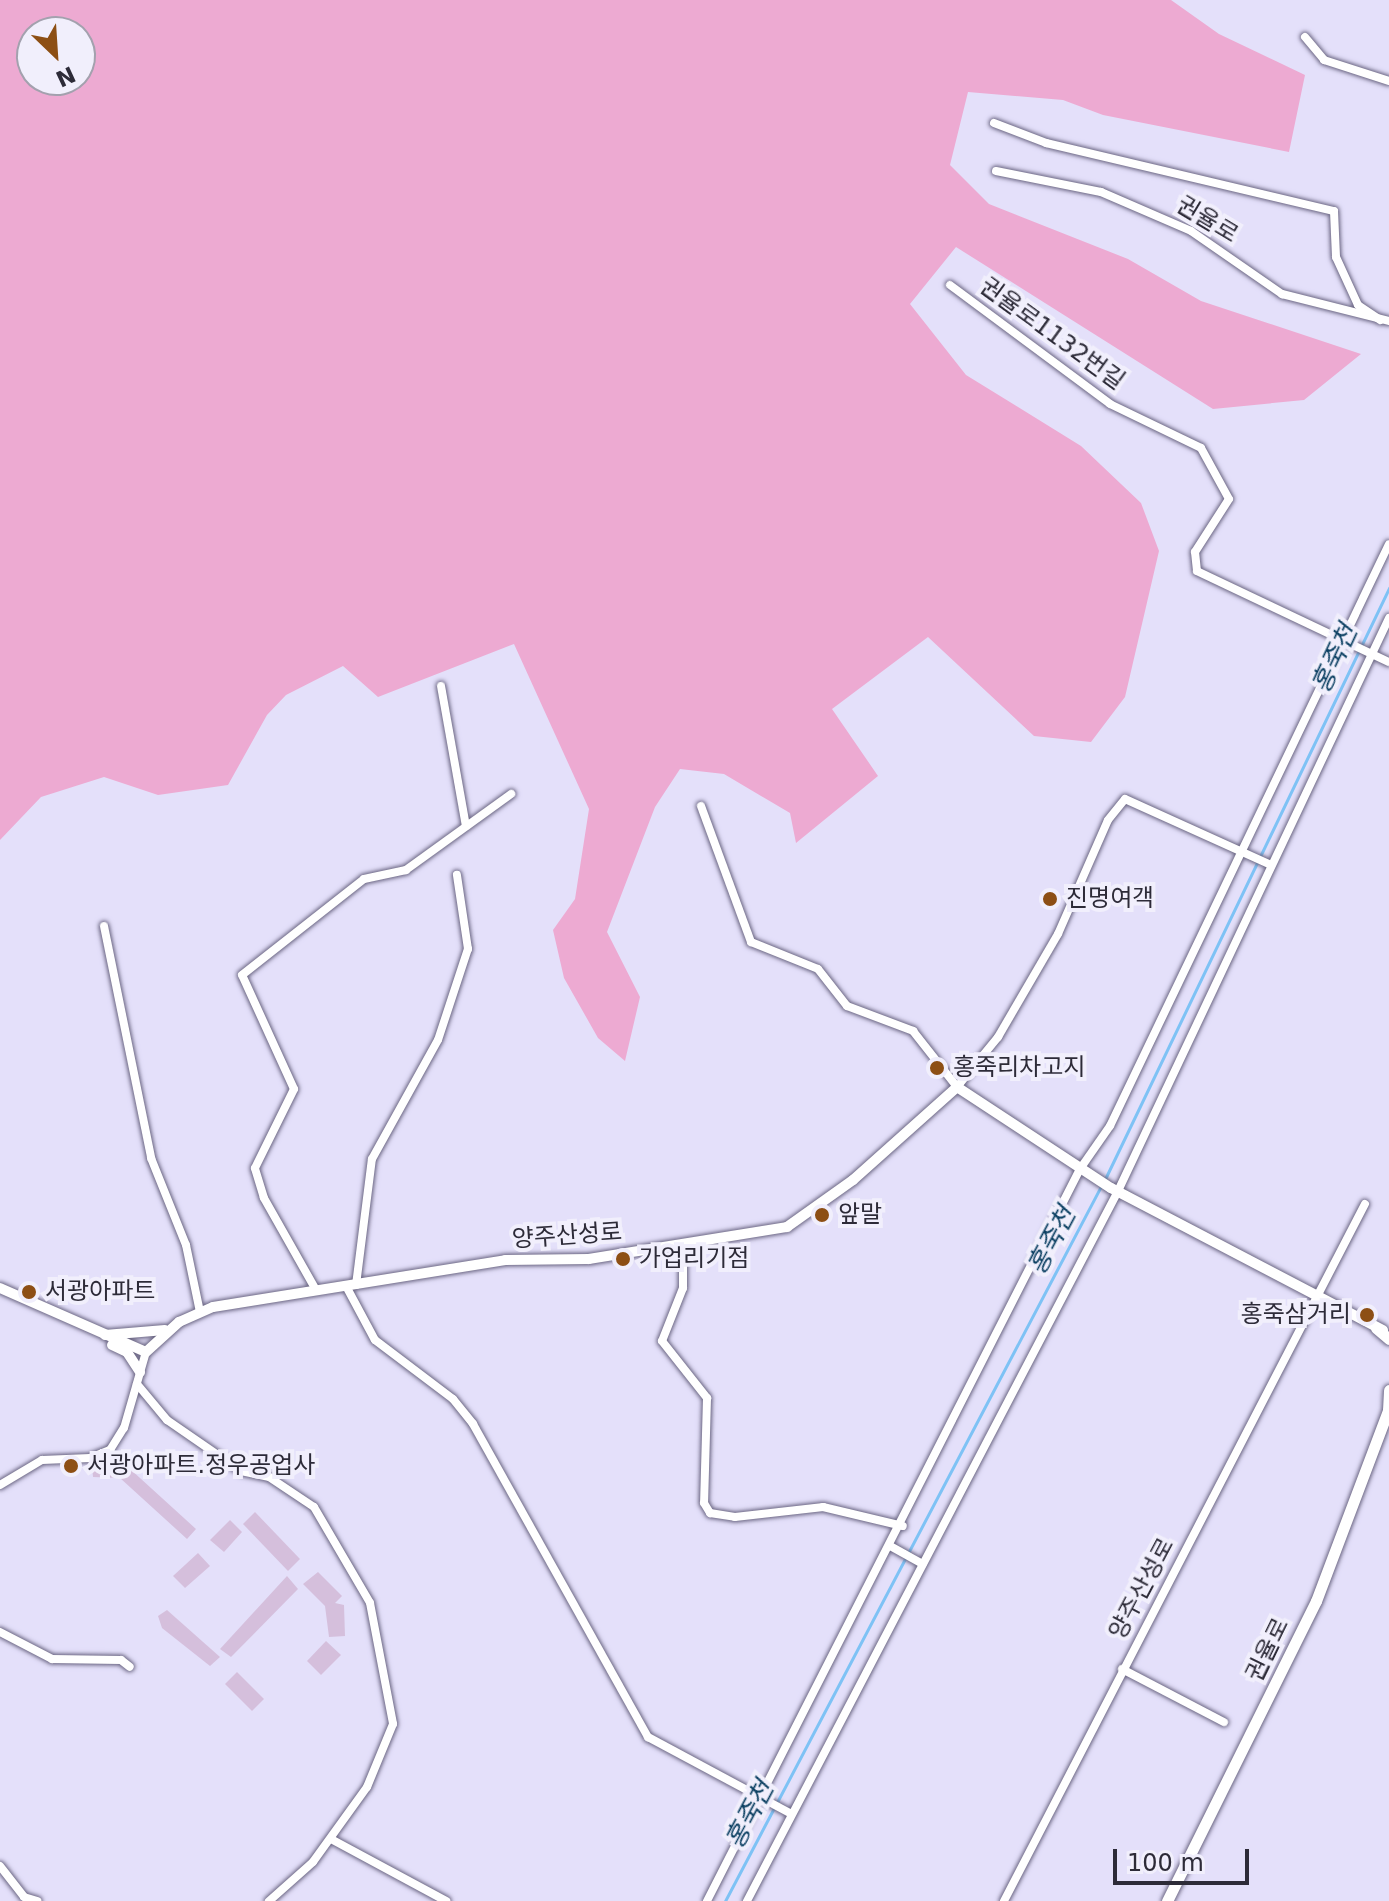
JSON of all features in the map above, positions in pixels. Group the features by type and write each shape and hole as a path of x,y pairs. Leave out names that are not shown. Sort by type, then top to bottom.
{"main road":[{"path":"1376,1328 1389,1325"},
{"path":"1376,1328 1389,1339"},
{"name":"권율로","path":"1167,1901 1316,1601 1389,1409 1389,1390"}],"street":[{"path":"1305,37 1324,60 1389,81"},
{"path":"994,123 1046,143 1334,211 1336,257 1358,305 1384,321"},
{"name":"권율로","path":"996,171 1101,192 1191,231 1282,294 1384,321"},
{"name":"권율로1132번길","path":"950,285 1110,404 1201,448 1229,499 1195,552 1197,571 1344,640"},
{"path":"707,1901 903,1526 1080,1169 1110,1126 1389,544"},
{"path":"747,1901 790,1813 1019,1384 1389,618"},
{"path":"1344,640 1389,662"},
{"path":"441,686 466,826"},
{"path":"316,1290 264,1198 255,1168 294,1089 242,975 364,879 406,870 511,794"},
{"name":"양주산성로","path":"0,1485 42,1460 90,1458 110,1450 137,1384 146,1352 167,1330 200,1312 505,1260 589,1259 802,1220 957,1087 998,1037 1051,947 1108,820 1125,799 1241,852"},
{"path":"701,806 751,942 818,969 847,1006 913,1031 957,1087 1114,1190 1376,1328 1389,1332"},
{"path":"1241,852 1271,865"},
{"path":"457,875 468,949 438,1040 372,1159 351,1286 375,1340 453,1399 473,1424 648,1737 790,1813"},
{"path":"104,926 151,1158 186,1245 200,1312"},
{"name":"양주산성로","path":"1004,1901 1365,1204"},
{"path":"683,1244 683,1288 662,1341 707,1398 704,1503 710,1513 735,1517 823,1507 903,1526"},
{"path":"0,1288 127,1352 140,1372"},
{"path":"97,1335 167,1330"},
{"path":"97,1335 146,1352"},
{"path":"137,1384 167,1420 241,1471 297,1492 314,1507 363,1583 390,1685 393,1724 367,1787 331,1839 269,1901"},
{"path":"892,1547 923,1564"},
{"path":"0,1632 52,1659 121,1660 130,1667"},
{"path":"1122,1669 1224,1722"},
{"path":"331,1839 446,1901"},
{"path":"0,1866 24,1897 37,1901"}],"shaded area":[{"path":"0,0 1171,0 1219,34 1305,75 1289,152 1103,115 1063,100 968,92 950,165 989,204 1128,259 1201,301 1361,354 1304,400 1213,409 956,247 910,304 966,375 1081,446 1141,503 1159,551 1125,697 1091,742 1034,736 928,637 832,709 878,776 796,843 790,813 724,774 680,769 655,807 607,932 640,997 625,1061 598,1038 564,978 553,930 575,899 589,809 514,644 378,697 343,666 286,695 267,715 228,785 158,795 104,777 41,797 0,840"}],"building":[{"path":"92,1466 120,1467 120,1475 129,1468 196,1529 187,1539 120,1478 93,1477"},
{"path":"255,1512 300,1559 288,1571 243,1524"},
{"path":"230,1520 242,1532 224,1552 210,1540"},
{"path":"198,1553 210,1566 185,1588 173,1576"},
{"path":"318,1572 342,1596 335,1603 344,1605 345,1636 329,1637 325,1606 303,1584"},
{"path":"287,1576 298,1589 231,1657 220,1649"},
{"path":"167,1610 220,1657 210,1666 162,1628 158,1616"},
{"path":"326,1641 341,1655 321,1675 307,1661"},
{"path":"237,1672 264,1699 252,1711 225,1684"}],"waterway":[{"name":"홍죽천","path":"1105,1179 1389,588"},
{"name":"홍죽천","path":"725,1901 1101,1186"}],"place":[{"name":"진명여객","path":"1050,899"},
{"name":"홍죽리차고지","path":"937,1068"},
{"name":"앞말","path":"822,1215"},
{"name":"가업리기점","path":"623,1259"},
{"name":"서광아파트","path":"29,1292"},
{"name":"홍죽삼거리","path":"1367,1315"},
{"name":"서광아파트.정우공업사","path":"71,1466"}]}
